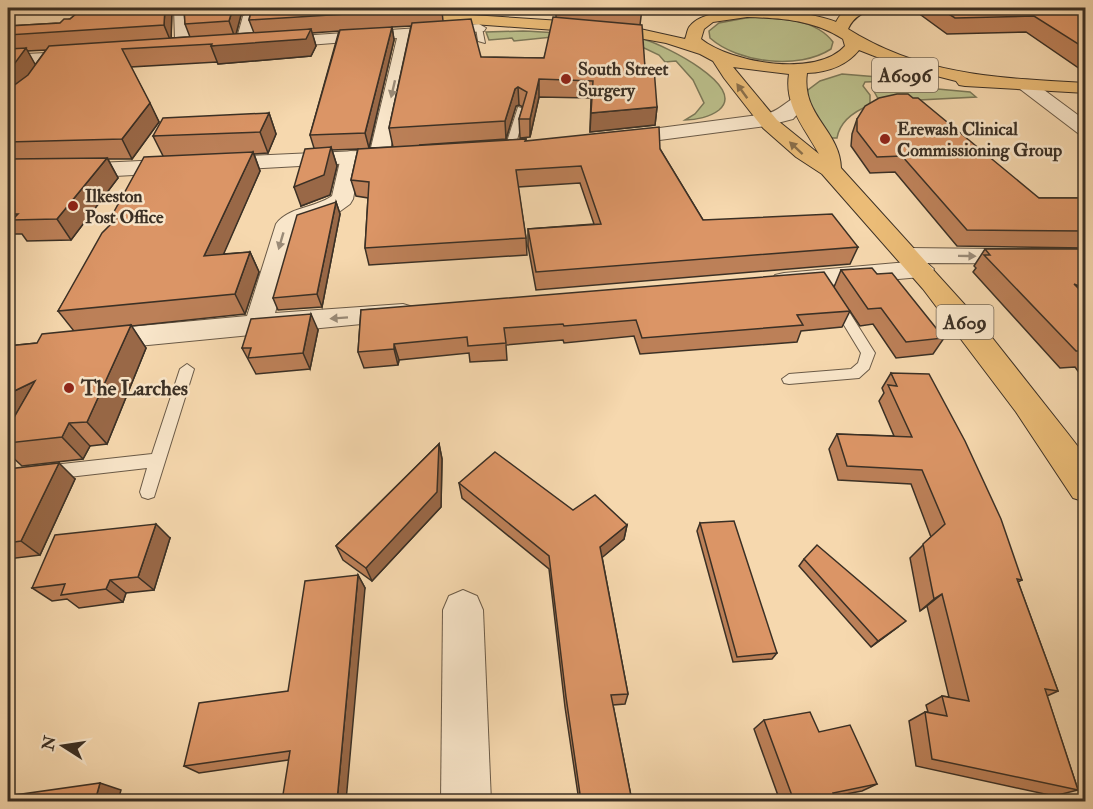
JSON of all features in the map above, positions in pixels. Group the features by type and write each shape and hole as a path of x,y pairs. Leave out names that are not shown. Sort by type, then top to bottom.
{"main road":[{"path":"310,8 622,30 669,39 705,50 722,59 763,66 823,67 839,61 851,52 853,42 845,32 780,13"},
{"path":"440,8 650,20"},
{"path":"683,19 715,13 780,13 825,8"},
{"path":"845,32 847,15 861,8"},
{"path":"705,50 693,40 693,29 715,13"},
{"name":"A6096","path":"845,32 862,45 900,61 986,82"},
{"name":"A609","path":"722,59 724,68 766,120 804,155 830,169 914,262 1009,376 1086,487"},
{"name":"A6096","path":"823,67 860,69"},
{"name":"A609","path":"799,68 796,88 799,102 830,154 830,169"},
{"name":"A6096","path":"878,72 939,80 1086,88"}],"street":[{"path":"181,8 183,39 173,50 196,49"},
{"path":"758,8 780,13"},
{"path":"243,45 250,16"},
{"path":"379,156 409,30"},
{"path":"224,47 409,30 480,34"},
{"path":"8,60 97,55"},
{"path":"42,78 50,58"},
{"path":"1026,85 1086,130"},
{"path":"592,142 766,120 786,115 799,102"},
{"path":"501,149 534,146"},
{"path":"8,172 97,170 426,153"},
{"path":"258,324 288,224 292,220 331,207 342,199 351,157"},
{"path":"761,283 820,278 914,262 1086,257"},
{"path":"74,343 258,324 432,310"},
{"path":"463,610 466,801"}],"lane":[{"path":"501,149 521,109"},
{"path":"789,380 854,374 862,370 867,363 868,353 820,278"},
{"path":"148,492 187,369"},
{"path":"8,477 158,460"}],"green space":[{"path":"751,17 784,19 816,28 833,42 831,49 803,60 769,61 736,53 710,38 709,31 719,23"},
{"path":"523,31 641,38 669,50 700,68 722,90 725,100 719,110 711,115 685,120 695,114 704,103 693,80 676,61 665,62 659,55 640,46 562,36 514,41 512,38 489,40 486,32"},
{"path":"842,74 890,78 890,81 865,82 863,86 870,95 870,105 845,121 837,138 828,138 807,98 808,90 820,81"},
{"path":"883,84 970,92 976,97 880,102 872,88"}],"building":[{"path":"83,8 165,8 164,25 8,35 8,26 60,23 64,19 70,19"},
{"path":"184,8 233,8 229,21 185,24"},
{"path":"252,8 442,8 249,20"},
{"path":"939,8 1086,8 1086,49 1034,16 955,18"},
{"path":"553,17 642,25 645,68 654,68 657,107 591,113 593,81 539,79 530,119 519,119 527,92 518,87 515,89 505,121 389,128 412,23 471,19 481,57 544,58"},
{"path":"392,27 365,133 310,135 340,30"},
{"path":"311,29 306,39 211,46 212,44 122,49 150,103 122,139 8,142 8,88 28,75 49,46"},
{"path":"26,48 15,63 8,68 8,49"},
{"path":"908,94 913,98 918,98 1039,198 1086,198 1086,231 967,230 902,156 877,157 857,131 857,119 865,106 879,98"},
{"path":"269,113 260,132 153,136 163,118"},
{"path":"659,127 660,149 703,220 832,214 858,247 536,272 528,229 601,224 581,166 516,170 526,238 365,248 369,182 351,180 358,149 526,139 525,141"},
{"path":"331,147 324,175 294,187 305,149"},
{"path":"253,152 204,256 250,252 235,294 58,311 102,233 116,219 110,219 144,157"},
{"path":"107,158 57,219 12,220 18,214 8,214 8,159"},
{"path":"336,202 317,294 273,298 297,215"},
{"path":"985,249 1086,249 1086,289 1074,284 1086,296 1086,351 1076,351 984,255 990,255"},
{"path":"872,268 877,274 892,273 944,338 906,342 881,308 868,309 841,270"},
{"path":"824,272 850,311 797,315 803,325 642,338 636,320 564,326 563,324 504,328 506,343 468,346 467,337 394,344 394,349 358,352 361,310"},
{"path":"311,314 303,353 248,358 251,348 242,348 251,319"},
{"path":"131,325 87,422 69,423 62,437 8,443 8,428 35,381 8,394 8,346 37,343 42,334"},
{"path":"891,373 929,374 965,441 1001,519 1022,580 1017,579 1058,691 1045,689 1078,790 932,759 925,712 947,716 942,696 969,701 942,594 934,599 923,544 945,524 922,470 847,466 837,434 912,437 888,385 897,386"},
{"path":"439,444 437,492 366,568 336,546"},
{"path":"495,452 573,510 595,495 627,525 600,547 628,694 611,695 632,801 581,801 549,556 459,483"},
{"path":"59,463 21,541 8,543 8,469"},
{"path":"734,521 777,653 737,657 700,523"},
{"path":"156,524 138,577 110,580 106,589 61,595 65,584 32,588 55,535"},
{"path":"817,545 906,621 878,641 804,559"},
{"path":"358,575 337,801 282,801 290,751 184,766 199,703 288,691 305,581"},
{"path":"810,712 819,732 850,725 877,784 833,793 837,801 794,801 764,720"},
{"path":"100,783 95,801 8,801 8,796"}],"place":[{"name":"South Street Surgery","path":"566,79"},
{"name":"Erewash Clinical Commissioning Group","path":"885,139"},
{"name":"Ilkeston Post Office","path":"73,206"},
{"name":"The Larches","path":"69,388"}]}
